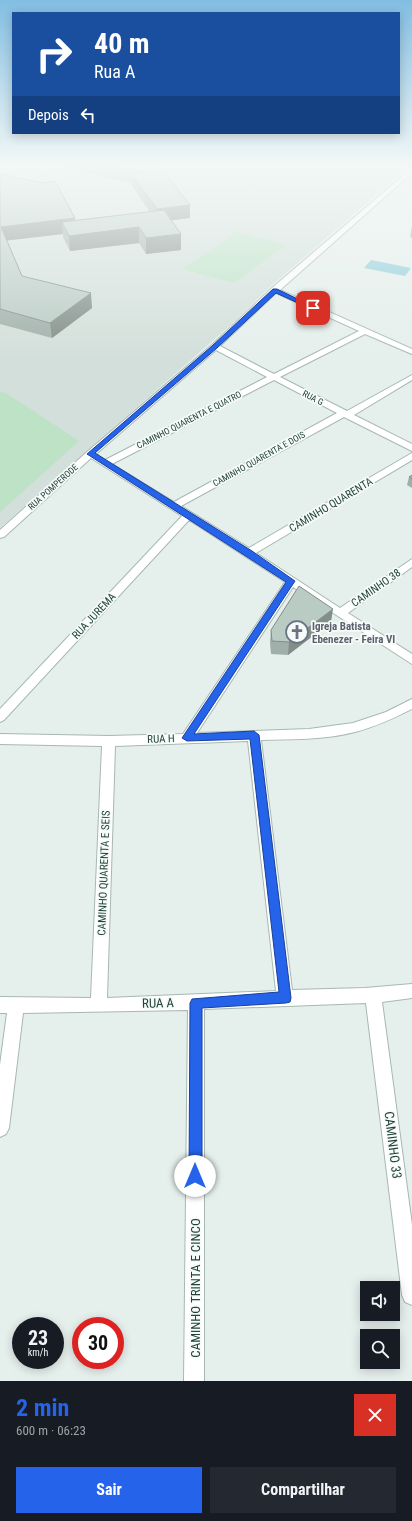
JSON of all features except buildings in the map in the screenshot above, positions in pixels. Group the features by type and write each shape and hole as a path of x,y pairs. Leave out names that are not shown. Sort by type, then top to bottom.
{"street":[{"name":"RUA POMPERODE","path":"0,535 172,380 215,347 275,290 343,230"},
{"path":"275,290 412,352"},
{"name":"CAMINHO QUARENTA E QUATRO","path":"106,463 364,331"},
{"name":"RUA G","path":"215,347 412,448"},
{"name":"CAMINHO QUARENTA E DOIS","path":"174,506 412,377"},
{"path":"90,454 249,553 412,660"},
{"name":"CAMINHO QUARENTA","path":"249,553 412,456"},
{"name":"RUA JUREMA","path":"0,717 188,514"},
{"name":"CAMINHO 38","path":"340,613 412,562"},
{"path":"187,738 291,581"},
{"name":"RUA H","path":"0,739 109,741 309,734 354,728 390,715 412,704"},
{"path":"254,735 286,998"},
{"name":"CAMINHO QUARENTA E SEIS","path":"99,1005 109,741"},
{"name":"RUA A","path":"8,1006 196,1003 286,998 373,996 412,991"},
{"name":"CAMINHO 33","path":"373,996 412,1295"},
{"name":"CAMINHO TRINTA E CINCO","path":"194,1381 196,1003"},
{"path":"0,1128 8,1006"}],"shaded area":[{"path":"0,230 335,230 271,286 235,321 0,528"}],"green space":[{"path":"237,232 286,245 234,283 182,269"},
{"path":"0,392 6,393 79,441 0,512"}],"water":[{"path":"371,260 411,268 405,276 364,268"}],"place":[{"name":"Igreja Batista Ebenezer - Feira VI","path":"297,632"}],"route":[{"path":"195,1176 196,1003 286,998 254,735 187,738 291,581 249,553 90,454 215,347 275,290 313,308"}]}
